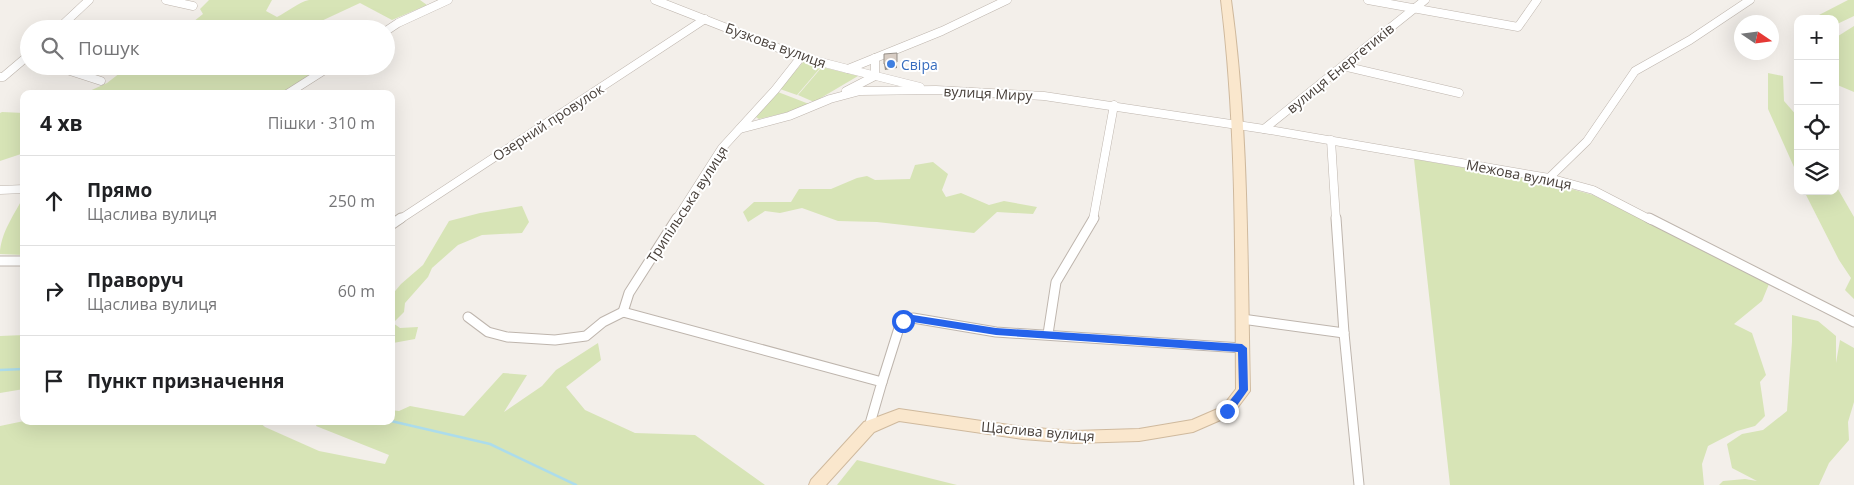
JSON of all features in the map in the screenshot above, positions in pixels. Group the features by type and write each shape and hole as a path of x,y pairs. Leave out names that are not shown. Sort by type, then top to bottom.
{"street":[{"path":"68,20 89,0"},
{"path":"166,0 193,6"},
{"path":"395,25 448,0"},
{"name":"Бузкова вулиця","path":"655,0 801,57 936,90"},
{"path":"848,69 942,31 1007,0"},
{"name":"Щаслива вулиця","path":"816,485 869,427 899,415 1024,433 1074,437 1139,435 1192,426 1227,411 1243,390 1239,125 1234,50 1226,0"},
{"path":"1368,0 1518,27 1537,0"},
{"name":"вулиця Енергетиків","path":"1264,129 1425,0"},
{"path":"1549,178 1587,141 1635,71 1690,40 1750,0"},
{"name":"Озерний провулок","path":"395,222 705,19"},
{"name":"Трипільська вулиця","path":"623,312 630,293 717,156 775,90 801,57"},
{"path":"830,99 875,76 875,58"},
{"path":"1,78 20,63"},
{"path":"1343,66 1459,93"},
{"path":"83,75 100,81"},
{"path":"293,90 317,75"},
{"name":"вулиця Миру","path":"740,129 788,116 830,99 860,91 936,90 1044,96 1239,125"},
{"path":"1048,334 1056,282 1094,222 1114,105"},
{"name":"Межова вулиця","path":"1239,125 1549,178 1593,190 1854,322"},
{"path":"1331,140 1344,334 1359,485"},
{"path":"0,190 20,189"},
{"path":"0,261 20,262"},
{"path":"468,317 488,332 507,337 555,340 586,336 603,322 623,312 882,382"},
{"name":"Щаслива вулиця","path":"869,427 899,328 903,321 913,318 996,332 1242,348"},
{"path":"1242,319 1344,334"}],"green space":[{"path":"209,0 272,0 266,11 277,17 309,0 420,0 427,5 392,20 360,3 323,20 195,20 203,14 200,9"},
{"path":"1848,0 1854,0 1854,16 1839,23 1839,15 1819,15"},
{"path":"1854,26 1854,92 1839,86 1839,35"},
{"path":"804,61 821,67 797,95 780,89"},
{"path":"822,67 858,76 814,102 798,95"},
{"path":"1768,73 1783,76 1784,101 1794,112 1794,167 1768,109"},
{"path":"117,75 310,75 286,90 92,90 107,83"},
{"path":"778,92 809,104 797,110 759,119 756,117"},
{"path":"0,113 20,113 20,154 0,161"},
{"path":"1414,159 1546,182 1593,195 1769,284 1762,301 1734,324 1752,333 1766,375 1760,382 1765,416 1755,426 1737,431 1708,446 1702,464 1704,485 1450,485"},
{"path":"933,162 948,174 942,190 946,197 961,193 989,205 1004,201 1037,207 1033,214 997,212 974,233 877,222 838,221 802,208 780,213 765,211 748,222 743,212 754,202 791,202 799,189 831,189 857,178 867,176 875,180 910,179 915,165"},
{"path":"1839,191 1854,217 1854,299 1845,290 1851,278 1839,260 1806,195 1839,195"},
{"path":"20,203 20,255 0,254 2,239"},
{"path":"522,206 529,222 522,233 482,235 458,245 432,268 428,277 405,303 404,312 395,321 395,291 423,265 449,221 480,213"},
{"path":"1792,315 1818,321 1836,336 1836,363 1840,340 1854,348 1854,402 1848,422 1849,440 1829,463 1819,485 1719,485 1723,481 1745,479 1757,481 1732,468 1727,444 1742,434 1763,430 1787,411"},
{"path":"395,324 400,328 418,327 415,339 395,343"},
{"path":"20,335 20,390 0,393 0,336"},
{"path":"598,343 601,360 566,387 585,410 635,433 695,435 765,485 0,485 0,426 20,422 20,425 263,425 319,451 385,464 389,455 316,425 395,425 395,410 399,411 410,406 464,416 503,373 527,375 504,412 542,386 556,370"},
{"path":"857,460 957,485 837,485"}],"building":[{"path":"897,53 897,62 884,64 884,54"}],"waterway":[{"path":"0,370 20,369"},
{"path":"395,422 490,444 576,485"}],"place":[{"name":"Свіра","path":"891,64"}],"route":[{"path":"903,321 913,318 996,332 1242,348 1243,390 1227,411"}]}
